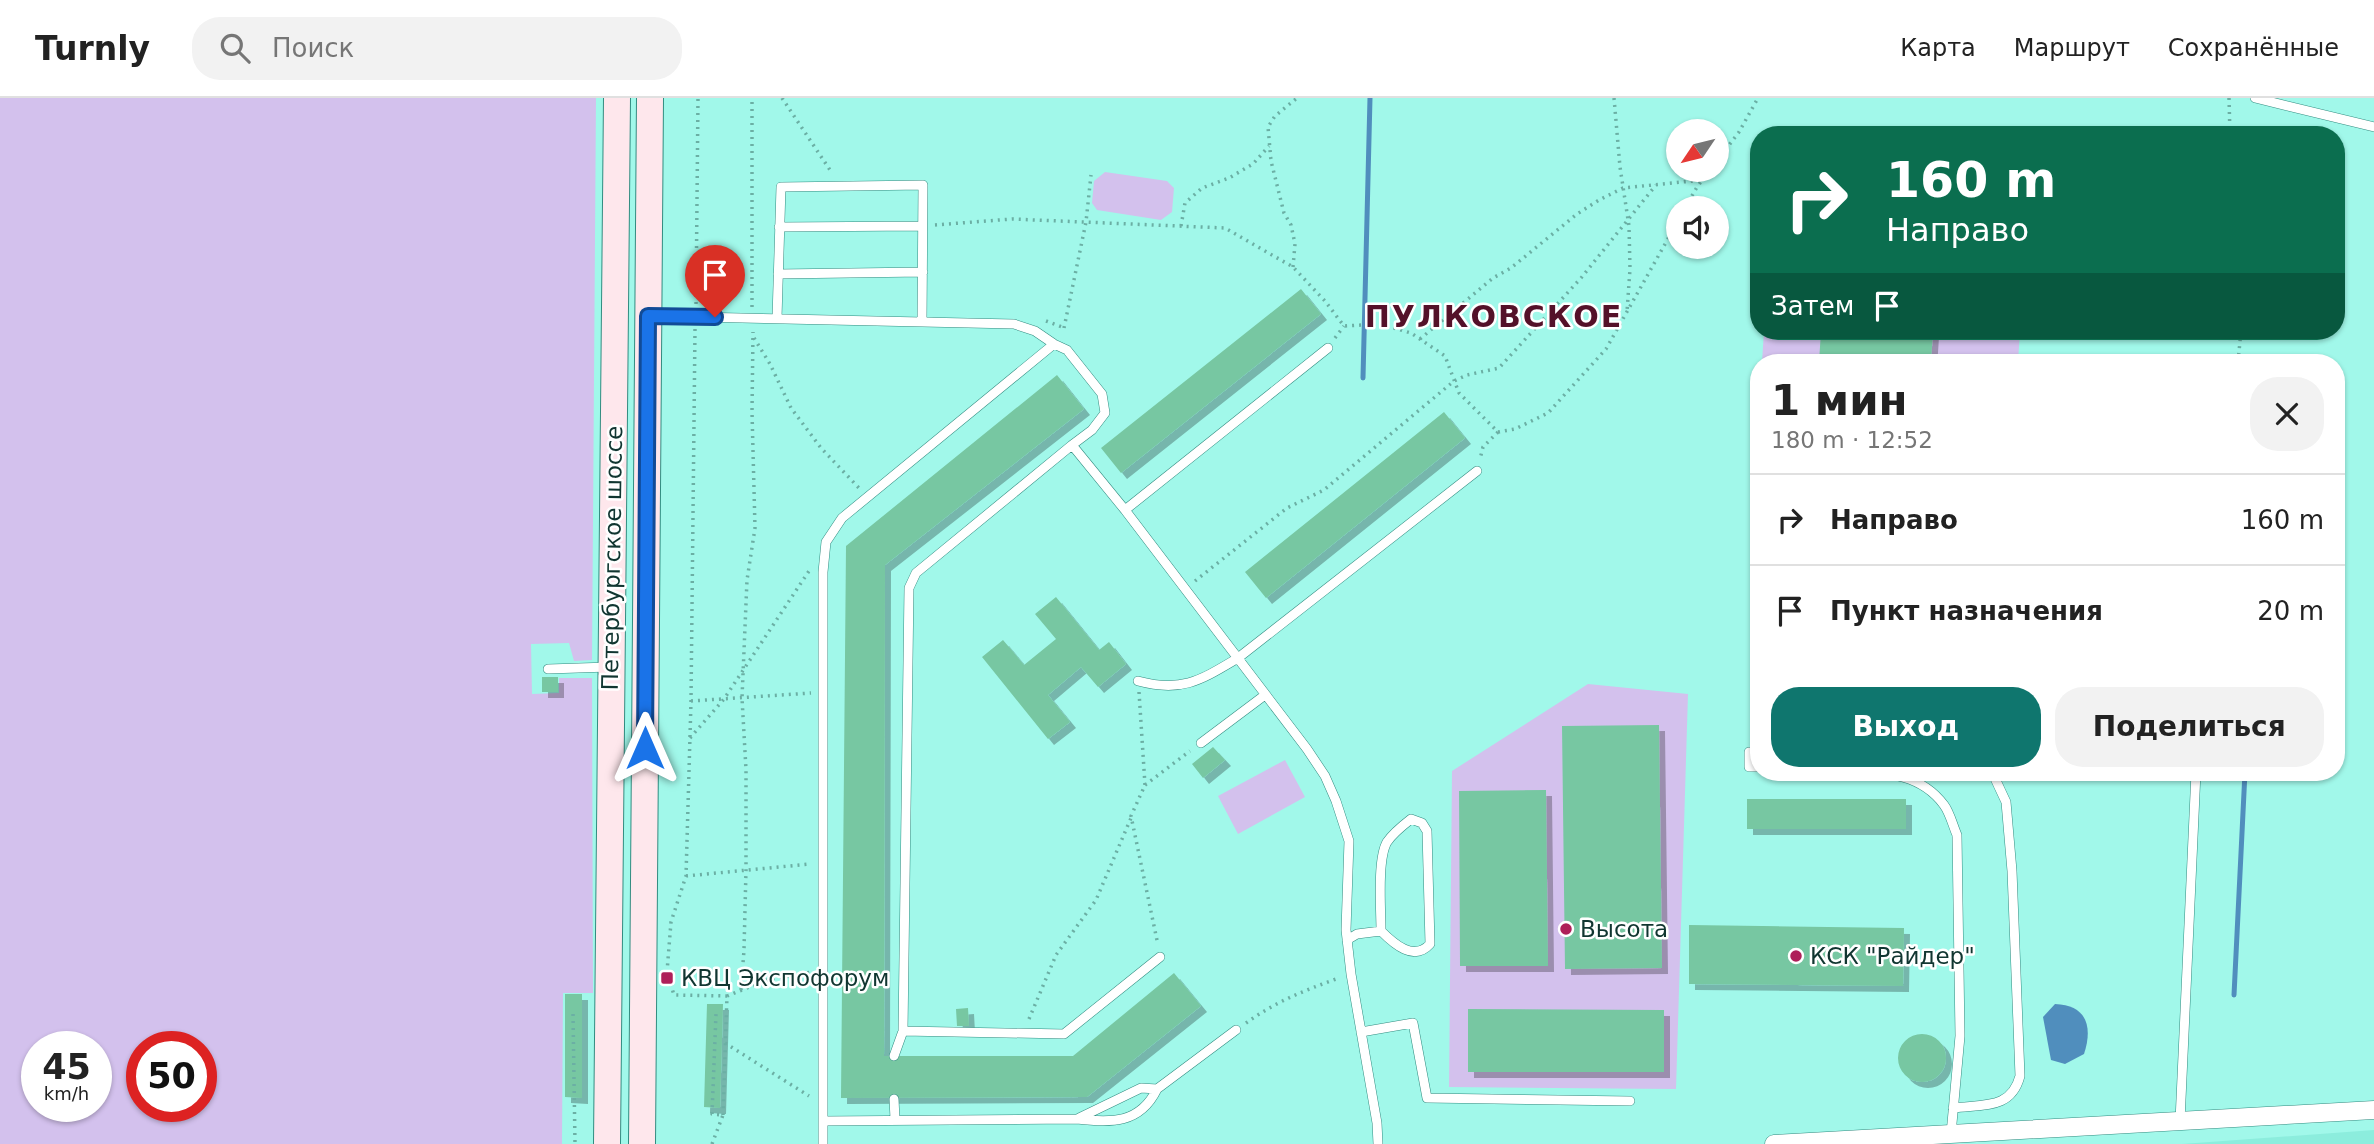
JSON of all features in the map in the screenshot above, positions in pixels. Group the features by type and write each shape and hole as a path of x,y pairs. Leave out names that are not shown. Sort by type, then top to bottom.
{"main road":[{"name":"Петербургское шоссе","path":"607,1144 617,98"},
{"name":"Петербургское шоссе","path":"642,1144 650,98"}],"street":[{"path":"1774,1144 2374,1111"}],"lane":[{"path":"2255,98 2374,127"},
{"path":"777,318 781,187 923,185 926,226 922,322"},
{"path":"779,228 926,226"},
{"path":"778,274 923,272"},
{"path":"648,316 1014,324 1035,331 1067,350 1102,394 1105,413 1092,430 916,573 909,589 903,1031 894,1056"},
{"path":"823,1144 822,572 826,542 842,518 1054,344"},
{"path":"1125,510 1328,348"},
{"path":"1072,444 1319,767 1336,801 1349,841 1347,940 1377,1123 1378,1144"},
{"path":"1138,681 1159,687 1185,685 1206,678 1238,658 1477,471"},
{"path":"548,669 611,667"},
{"path":"1201,743 1265,695"},
{"path":"1749,752 1750,767"},
{"path":"1911,781 1928,789 1945,806 1957,835 1960,1036 1951,1134"},
{"path":"1953,1108 2004,1101 2016,1091 2020,1076 2012,871 2006,802 1996,781"},
{"path":"2180,1121 2196,781"},
{"path":"1411,819 1422,823 1427,831 1430,944 1425,950 1413,952 1395,946 1381,931 1382,856 1387,843 1399,828 1411,819"},
{"path":"1347,940 1357,934 1381,931"},
{"path":"903,1031 1064,1034 1160,957"},
{"path":"1361,1032 1413,1023 1427,1098 1630,1101"},
{"path":"823,1121 1077,1119 1110,1123 1150,1104 1157,1089 1237,1030"},
{"path":"1077,1119 1141,1088 1157,1089"},
{"path":"894,1099 895,1119"}],"path":[{"path":"698,98 691,701 686,876 671,922 667,972 674,995 727,996 767,980 823,971"},
{"path":"741,990 746,870 746,770 742,698 747,580 755,528 752,412 754,318 750,252 752,98"},
{"path":"782,98 840,186"},
{"path":"1293,267 1295,244 1292,225 1284,213 1270,161 1268,127 1275,116 1297,98"},
{"path":"1614,98 1628,221 1630,269 1627,314"},
{"path":"1729,146 1740,132 1758,98"},
{"path":"2229,98 2230,126"},
{"path":"1181,226 1185,203 1202,188 1229,178 1254,164 1269,146"},
{"path":"1054,344 1065,328 1086,222 1091,175"},
{"path":"1420,339 1493,278 1511,268 1577,214 1599,200 1623,188 1684,182"},
{"path":"1185,589 1287,508 1324,491 1454,381 1467,375 1499,368 1581,278 1656,185"},
{"path":"926,226 1012,219 1225,228 1293,267 1344,326 1375,323 1411,333 1446,356 1458,393 1498,432"},
{"path":"1477,471 1483,447 1498,432 1515,429 1548,412 1606,349 1666,242"},
{"path":"753,337 770,364 791,408 821,448 867,497"},
{"path":"690,738 724,699 816,560 825,554"},
{"path":"1023,1033 1056,955 1096,900 1144,785 1138,681"},
{"path":"691,701 819,693"},
{"path":"1144,785 1201,743"},
{"path":"1131,816 1160,957"},
{"path":"686,876 823,863"},
{"path":"1237,1030 1266,1009 1296,993 1351,974"},
{"path":"712,1144 723,1115 727,996"},
{"path":"573,1014 575,1144"},
{"path":"716,1014 712,1114 723,1115"},
{"path":"725,1043 823,1104"}],"shaded area":[{"path":"0,98 596,98 592,660 574,661 569,643 531,644 532,694 559,693 559,678 592,678 593,993 563,993 562,1144 0,1144"},
{"path":"1105,172 1167,181 1174,188 1172,212 1161,220 1097,210 1092,203 1094,181"},
{"path":"1763,340 2019,340 2019,354 1763,354"},
{"name":"Высота","path":"1588,684 1688,694 1676,1089 1449,1087 1452,771"},
{"path":"1285,760 1305,797 1238,834 1218,796"},
{"path":"2374,1130 2374,1144 2182,1144"}],"water":[{"path":"2055,1004 2066,1005 2081,1013 2087,1027 2084,1054 2065,1064 2051,1060 2043,1017"}],"building":[{"path":"1301,289 1321,314 1121,473 1101,448"},
{"path":"1820,340 1932,340 1932,354 1820,354"},
{"path":"1057,375 1084,409 885,565 884,1056 1073,1056 1174,973 1201,1006 1087,1097 841,1098 846,546"},
{"path":"1444,412 1465,438 1266,598 1245,572"},
{"path":"1056,597 1099,650 1109,642 1126,664 1098,687 1081,667 1048,695 1070,722 1048,739 982,657 1003,640 1024,665 1056,639 1035,614"},
{"path":"542,677 558,677 558,692 542,692"},
{"path":"1659,725 1662,968 1565,969 1562,726"},
{"path":"1213,747 1225,760 1203,778 1192,764"},
{"path":"1546,790 1548,966 1460,966 1459,791"},
{"path":"1747,799 1906,799 1906,829 1747,829"},
{"name":"КСК \"Райдер\"","path":"1689,925 1904,928 1903,986 1689,984"},
{"path":"565,994 582,994 582,1098 565,1097"},
{"path":"707,1004 723,1004 720,1108 704,1107"},
{"path":"968,1008 969,1026 957,1026 956,1009"},
{"path":"1468,1009 1664,1010 1664,1072 1468,1072"},
{"path":"1922,1034 1939,1041 1946,1058 1939,1075 1922,1082 1905,1075 1898,1058 1905,1041"}],"waterway":[{"path":"1363,378 1370,98"},
{"path":"2234,995 2245,781"}],"place":[{"name":"Высота","path":"1566,929"},
{"name":"КСК \"Райдер\"","path":"1796,956"},
{"name":"КВЦ Экспофорум","path":"667,978"}],"district":[{"name":"ПУЛКОВСКОЕ","path":"1494,316"}],"route":[{"path":"645,748 648,316 715,317"}]}
